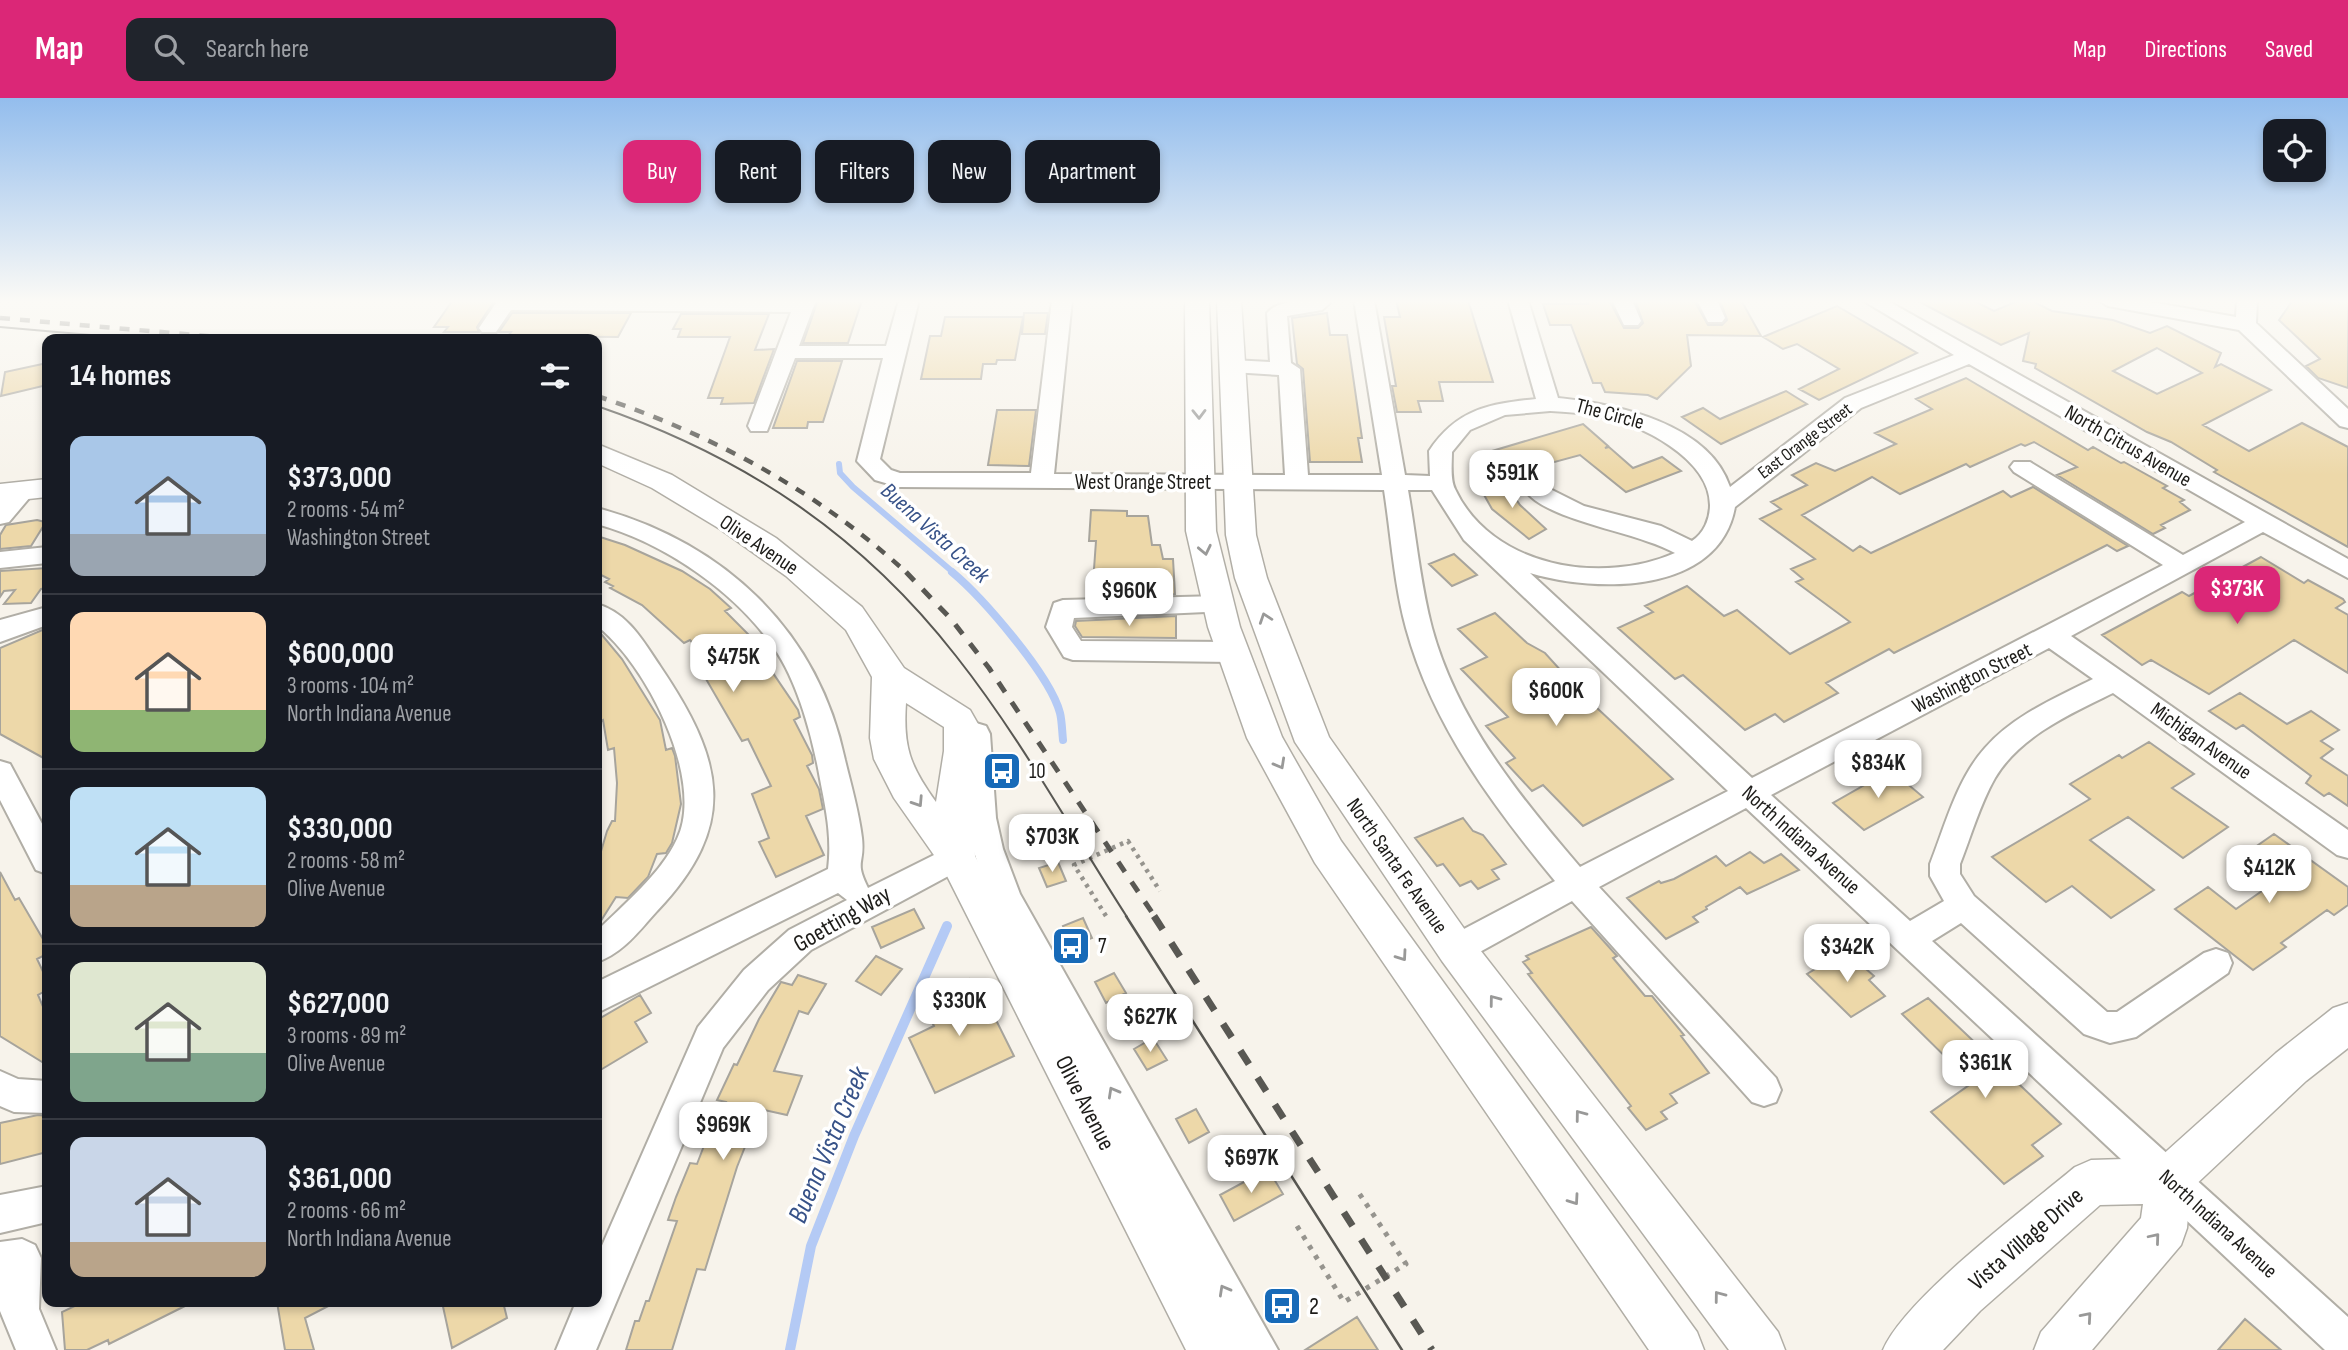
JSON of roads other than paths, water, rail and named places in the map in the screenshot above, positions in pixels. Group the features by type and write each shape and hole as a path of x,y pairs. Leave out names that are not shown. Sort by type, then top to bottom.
{"main road":[{"path":"1198,358 1202,531 1219,606 1265,738 1328,852 1679,1350"},
{"name":"North Santa Fe Avenue","path":"1232,358 1241,535 1251,578 1313,742 1456,949 1760,1350"},
{"name":"Olive Avenue","path":"602,455 678,492 778,553 854,617 889,675 919,697 965,724"},
{"path":"1233,652 1260,675 1276,712 1313,742"},
{"name":"Olive Avenue","path":"889,675 891,703 887,743 890,755 918,804 956,856 1213,1350"},
{"path":"887,743 897,731 918,718 965,724"},
{"name":"Olive Avenue","path":"956,856 955,796 962,741 961,723 965,724"},
{"path":"2059,1350 2164,1227 2168,1180 2291,1067 2348,1022"},
{"name":"Vista Village Drive","path":"1908,1350 1963,1294 2091,1183 2168,1180"}],"street":[{"path":"759,426 784,358"},
{"name":"West Orange Street","path":"893,358 868,461 883,475 899,480 1438,483"},
{"path":"1042,481 1056,358"},
{"path":"1280,358 1281,366"},
{"path":"1373,358 1419,628 1458,728 1535,835 1764,1090"},
{"path":"1536,358 1549,402"},
{"name":"East Orange Street","path":"1722,505 1853,403 1965,358"},
{"name":"North Citrus Avenue","path":"1975,358 2348,570"},
{"path":"2282,358 2348,421"},
{"path":"1232,366 1281,366 1289,369 1297,483"},
{"name":"The Circle","path":"1438,483 1440,454 1457,430 1488,412 1516,405 1549,402 1602,407 1629,415 1675,438 1709,469 1718,487 1722,505"},
{"path":"2022,467 2183,566"},
{"path":"1438,483 1449,509 1473,534 1519,560 1575,575 1633,576 1659,571 1695,555 1713,537 1720,522 1722,505"},
{"path":"1536,489 1557,505 1575,513 1647,530 1695,555"},
{"path":"0,516 24,490"},
{"path":"602,517 626,524 677,550 726,583 786,644 825,729 847,840 843,876 862,906"},
{"name":"Washington Street","path":"1456,949 1748,792 2053,637 2263,522"},
{"name":"North Indiana Avenue","path":"1473,534 1748,792 2348,1344"},
{"path":"0,560 42,556"},
{"path":"1219,606 1063,609 1059,627 1073,650 1233,652"},
{"path":"0,632 42,617"},
{"path":"602,617 623,632 678,716 699,784 694,837 674,873 602,945"},
{"name":"Michigan Avenue","path":"2053,637 2348,846"},
{"path":"2115,680 2061,707 2020,735 1997,755 1983,773 1945,864 1945,876 1963,905 2096,1023 2110,1028 2124,1026 2216,963"},
{"name":"Olive Avenue","path":"965,724 988,849 1006,898 1258,1350"},
{"path":"0,772 42,852"},
{"name":"Goetting Way","path":"602,1290 710,1038 756,980 800,940 956,856"},
{"path":"602,996 843,876"},
{"path":"1006,898 1026,989"},
{"path":"1909,939 1963,905"},
{"path":"0,1087 14,1095 42,1097"},
{"path":"0,1214 42,1205"},
{"path":"0,1261 22,1258 19,1310 36,1350"},
{"name":"Goetting Way","path":"576,1350 595,1307"}],"waterway":[{"name":"Buena Vista Creek","path":"839,464 840,473 853,487 954,573"},
{"name":"Buena Vista Creek","path":"952,572 997,618 1043,678 1060,713 1063,740"},
{"name":"Buena Vista Creek","path":"790,1350 811,1246 854,1136 947,926"}],"tram line":[{"path":"602,408 701,449 749,475 839,536 880,572 956,656 1002,719 1127,917"},
{"path":"1126,916 1402,1350"}],"railway":[{"path":"602,398 682,428 761,468 836,516 907,573"},
{"path":"907,573 951,619 989,668 1155,917"},
{"path":"1154,916 1432,1350"}],"place":[{"name":"10","path":"1002,771"},
{"name":"7","path":"1071,946"},
{"name":"2","path":"1282,1306"}]}
